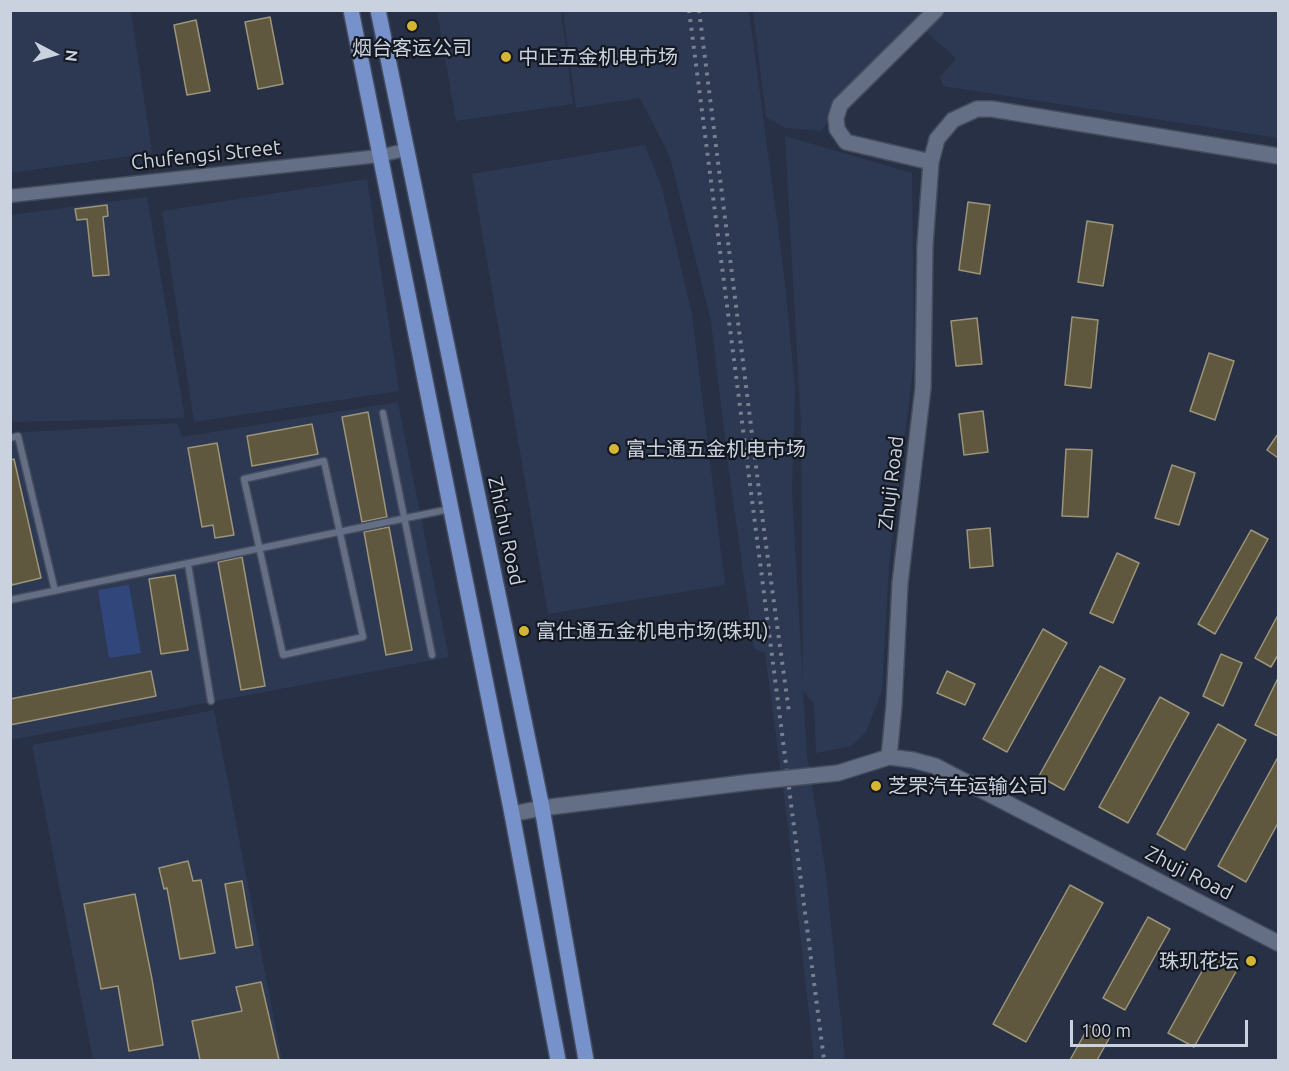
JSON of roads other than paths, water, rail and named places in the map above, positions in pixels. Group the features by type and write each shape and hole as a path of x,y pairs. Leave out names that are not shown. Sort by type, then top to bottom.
{"main road":[{"path":"351,10 512,814 558,1060"},
{"name":"Zhichu Road","path":"378,10 542,808 586,1060"}],"street":[{"path":"931,162 846,142 837,129 836,118 840,105 936,10"},
{"name":"Zhuji Road","path":"1278,156 1002,110 977,109 953,120 936,139 931,162 925,245 923,388 900,583 889,757 913,759 945,770 1278,943"},
{"name":"Chufengsi Street","path":"10,196 379,156 405,150"},
{"path":"512,814 542,808 838,773 889,757"}],"lane":[{"path":"383,413 432,655"},
{"path":"10,438 18,436 55,591"},
{"path":"324,461 363,637 283,655 259,549 244,479 324,461"},
{"path":"10,600 450,509"},
{"path":"188,564 211,701"}],"railway":[{"path":"689,10 824,1060"},
{"path":"699,10 789,712"}],"place":[{"name":"烟台客运公司","path":"412,26"},
{"name":"中正五金机电市场","path":"506,57"},
{"name":"富士通五金机电市场","path":"614,449"},
{"name":"富仕通五金机电市场(珠玑)","path":"524,631"},
{"name":"芝罘汽车运输公司","path":"876,786"},
{"name":"珠玑花坛","path":"1251,961"}]}
